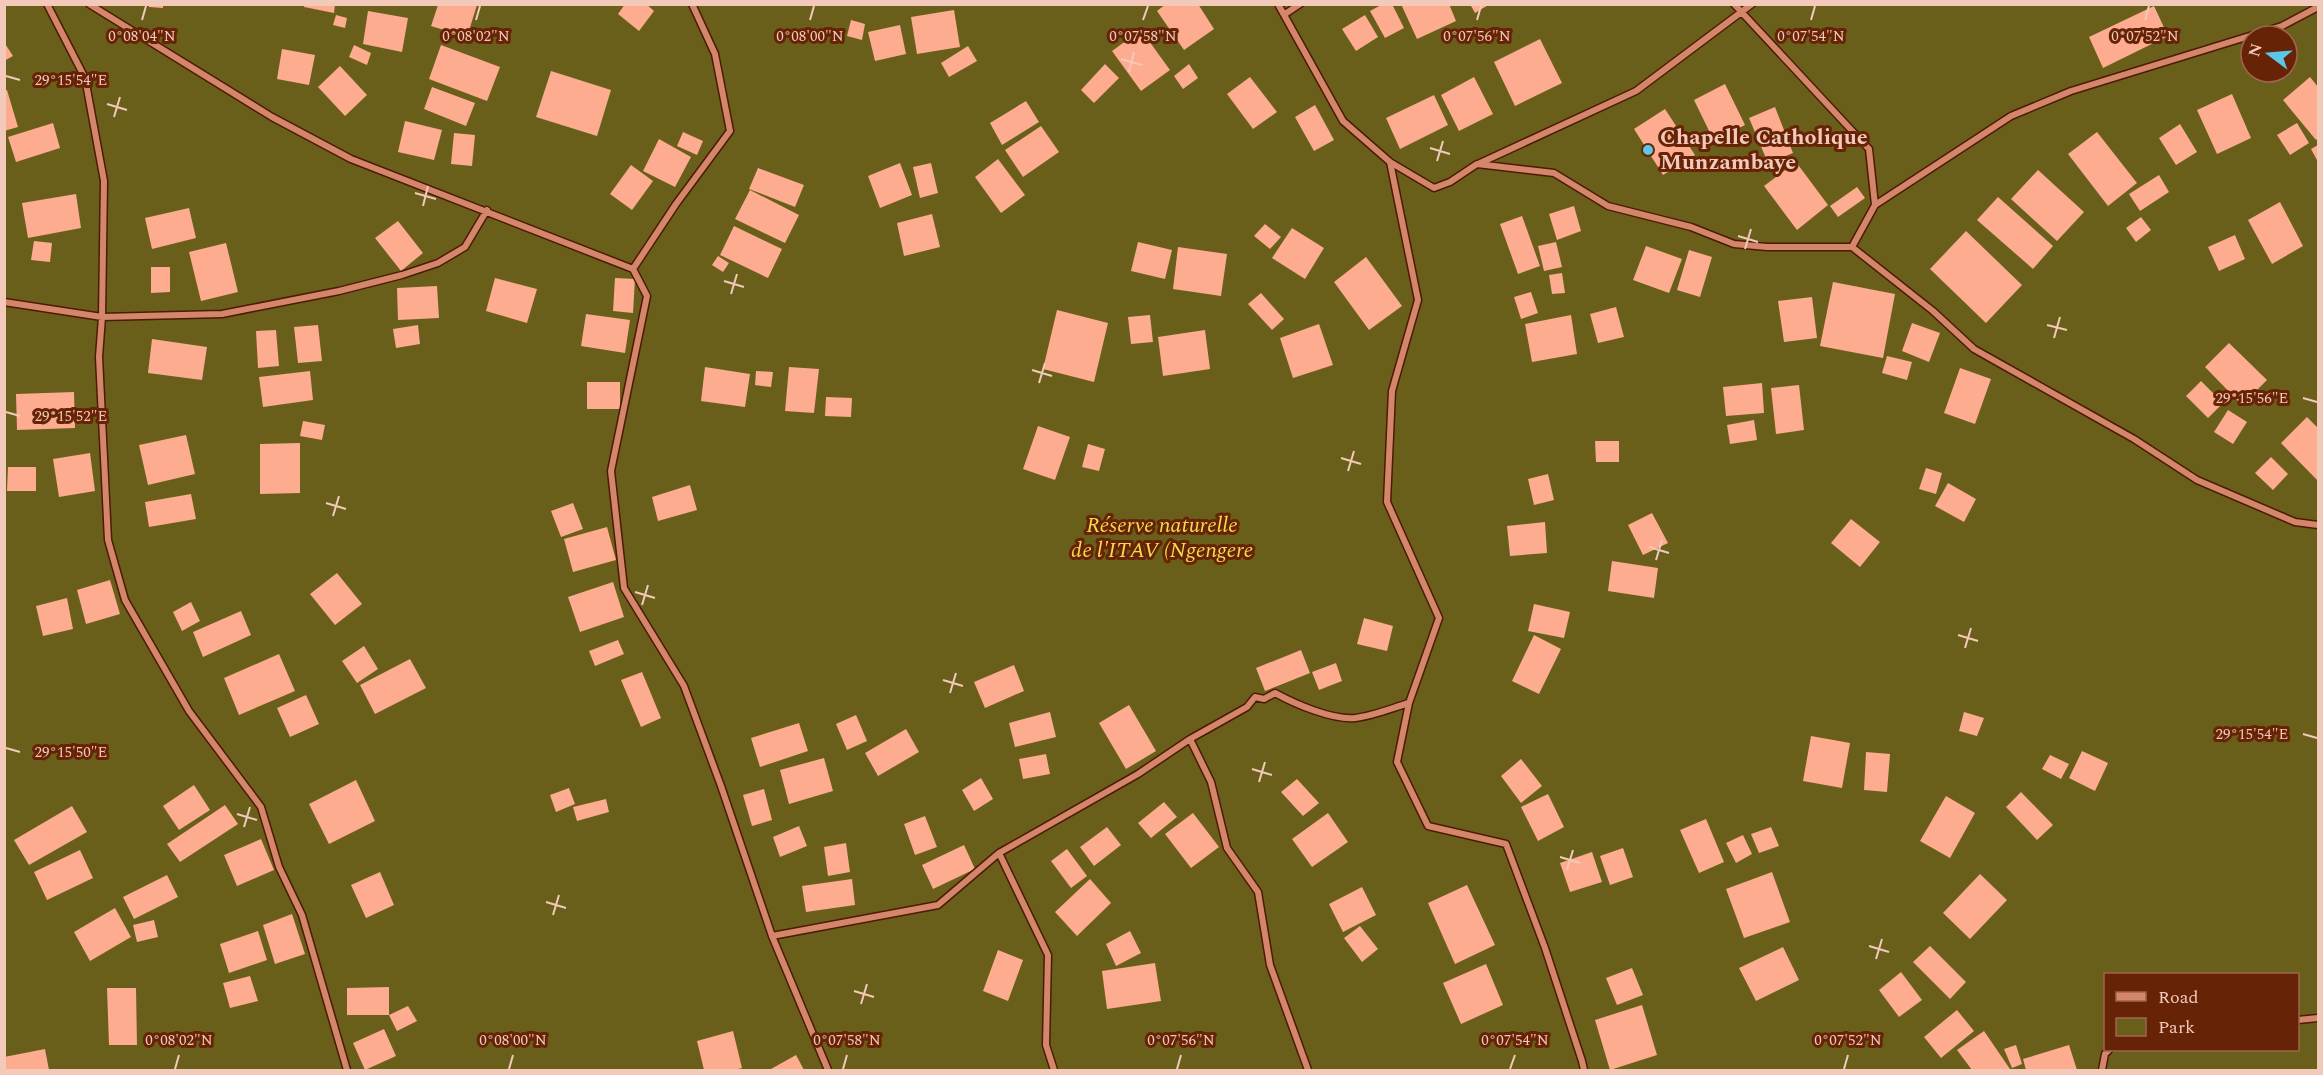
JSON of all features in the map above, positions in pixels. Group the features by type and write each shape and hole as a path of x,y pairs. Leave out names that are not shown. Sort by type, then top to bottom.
{"street":[{"path":"47,4 85,78 104,180 102,316 99,357 108,540 125,600 189,711 261,807 279,867 302,915 347,1071"},
{"path":"89,4 272,117 351,159 487,210 633,269 647,296 611,471 624,588 684,686 772,936 828,1071"},
{"path":"633,269 729,130 715,54 693,4"},
{"path":"1278,4 1343,121 1390,162 1434,188 1450,182 1477,164 1636,91 1752,4"},
{"path":"1285,14 1300,4"},
{"path":"1734,4 1869,149 1875,205"},
{"path":"1852,247 1875,205 2011,116 2071,91 2282,26 2319,7"},
{"path":"1390,162 1418,300 1392,391 1387,502 1439,618 1409,704 1397,762 1428,826 1506,844 1545,948 1584,1071"},
{"path":"1477,164 1554,173 1608,206 1691,227 1734,244 1767,247 1852,247 1933,311 1974,349 2134,439 2197,480 2295,522 2319,525"},
{"path":"4,302 102,316 222,314 339,291 438,263 465,247 487,210"},
{"path":"772,936 938,905 999,853 1138,774 1190,739 1247,707 1255,697 1264,699 1275,693 1293,703 1322,712 1354,718 1409,704"},
{"path":"1190,739 1211,782 1227,848 1258,892 1270,965 1308,1071"},
{"path":"999,853 1048,955 1046,1045 1054,1071"},
{"path":"2299,1020 2319,1018"},
{"path":"2102,1071 2105,1054 2108,1051"}],"green space":[{"name":"Réserve naturelle de l'ITAV (Ngengere","path":"5,5 2318,5 2318,1070 5,1070"}],"building":[{"path":"149,4 163,4 163,8 149,7"},
{"path":"304,4 335,4 334,13 304,7"},
{"path":"625,4 646,4 654,11 639,31 618,14"},
{"path":"1166,4 1198,4 1214,29 1184,50 1157,11"},
{"path":"1383,4 1392,4 1404,28 1385,38 1370,11"},
{"path":"1401,4 1449,4 1456,21 1417,39"},
{"path":"1470,4 1490,4 1475,13"},
{"path":"438,5 477,5 467,37 431,26"},
{"path":"2154,6 2168,36 2103,68 2089,37"},
{"path":"954,10 960,47 917,54 911,17"},
{"path":"368,11 408,18 402,52 363,44"},
{"path":"336,15 347,18 345,28 333,25"},
{"path":"1365,15 1378,37 1356,51 1342,29"},
{"path":"851,20 865,24 862,40 847,36"},
{"path":"900,25 906,54 875,61 868,32"},
{"path":"1141,30 1170,70 1141,91 1112,51"},
{"path":"1540,39 1562,83 1515,106 1494,62"},
{"path":"4,42 13,56 4,61"},
{"path":"354,45 371,53 367,65 349,57"},
{"path":"441,45 500,67 487,101 429,79"},
{"path":"968,46 977,61 949,77 941,63"},
{"path":"282,49 315,55 309,85 277,79"},
{"path":"1105,64 1119,78 1094,103 1081,90"},
{"path":"1189,64 1198,78 1183,89 1174,76"},
{"path":"340,66 367,95 345,116 318,87"},
{"path":"551,71 611,90 597,136 536,117"},
{"path":"1250,77 1277,112 1253,129 1227,94"},
{"path":"1474,77 1493,114 1459,131 1441,95"},
{"path":"2310,77 2318,87 2318,138 2316,140 2283,100"},
{"path":"1725,84 1745,125 1714,141 1694,100"},
{"path":"432,87 475,103 466,126 424,109"},
{"path":"7,90 18,127 4,131 4,91"},
{"path":"2232,94 2251,138 2217,154 2197,110"},
{"path":"1434,95 1448,125 1400,149 1386,118"},
{"path":"1026,101 1039,122 1002,145 990,123"},
{"path":"1315,105 1334,140 1314,151 1295,117"},
{"path":"1775,107 1793,153 1768,163 1749,118"},
{"path":"1665,109 1695,155 1663,175 1634,129"},
{"path":"405,121 442,130 434,160 398,152"},
{"path":"53,123 60,148 16,162 8,137"},
{"path":"2297,123 2309,143 2290,155 2277,135"},
{"path":"2180,124 2197,152 2176,165 2159,138"},
{"path":"1041,126 1059,152 1023,177 1005,150"},
{"path":"683,132 703,141 697,155 677,146"},
{"path":"2097,132 2137,183 2108,206 2068,154"},
{"path":"454,133 475,135 472,166 451,164"},
{"path":"659,139 691,157 675,187 643,171"},
{"path":"2318,145 2318,162 2311,149"},
{"path":"998,159 1025,195 1001,213 975,177"},
{"path":"1796,162 1828,205 1797,230 1764,186"},
{"path":"900,163 912,195 880,208 868,176"},
{"path":"931,163 938,193 920,198 913,167"},
{"path":"631,165 653,181 632,210 610,194"},
{"path":"758,168 804,185 795,207 749,189"},
{"path":"2038,170 2084,212 2057,241 2011,199"},
{"path":"2159,175 2169,192 2140,211 2129,194"},
{"path":"1857,187 1865,198 1838,217 1830,206"},
{"path":"750,190 799,215 785,243 735,219"},
{"path":"76,194 81,228 28,238 22,203"},
{"path":"1998,197 2053,246 2033,269 1977,220"},
{"path":"2280,202 2303,246 2272,264 2248,220"},
{"path":"1574,206 1581,231 1557,240 1549,214"},
{"path":"189,208 196,238 152,249 145,218"},
{"path":"932,214 940,247 904,256 897,223"},
{"path":"1522,216 1540,266 1518,274 1500,224"},
{"path":"2141,217 2151,230 2136,242 2126,228"},
{"path":"398,221 423,253 401,271 375,238"},
{"path":"1265,224 1281,237 1270,249 1254,236"},
{"path":"734,226 782,249 768,278 720,255"},
{"path":"1292,228 1324,248 1305,279 1272,258"},
{"path":"1966,231 2022,285 1986,323 1930,269"},
{"path":"2235,235 2245,259 2219,271 2208,247"},
{"path":"34,241 52,243 50,262 31,260"},
{"path":"1138,242 1172,250 1165,279 1131,271"},
{"path":"1556,242 1562,267 1544,271 1538,246"},
{"path":"226,243 238,292 201,301 189,252"},
{"path":"1646,246 1682,259 1669,293 1633,280"},
{"path":"1178,247 1227,254 1221,296 1173,289"},
{"path":"1689,250 1712,257 1700,297 1677,290"},
{"path":"718,256 729,263 723,272 712,265"},
{"path":"1366,257 1402,306 1369,330 1334,282"},
{"path":"151,267 170,267 170,292 151,293"},
{"path":"1562,273 1565,293 1552,294 1549,275"},
{"path":"495,278 537,289 527,323 486,311"},
{"path":"615,278 635,279 633,313 613,311"},
{"path":"1833,282 1895,294 1883,358 1820,346"},
{"path":"437,286 439,318 398,320 397,288"},
{"path":"1531,292 1538,313 1521,319 1514,297"},
{"path":"1261,293 1284,319 1272,330 1248,304"},
{"path":"1812,297 1817,338 1784,342 1778,301"},
{"path":"1616,307 1624,337 1598,343 1590,314"},
{"path":"1057,310 1108,323 1094,382 1043,369"},
{"path":"586,314 630,320 625,353 581,346"},
{"path":"1150,315 1153,342 1131,344 1128,317"},
{"path":"1571,315 1577,354 1532,362 1525,324"},
{"path":"1912,323 1940,333 1929,362 1902,351"},
{"path":"1319,324 1333,365 1293,378 1280,338"},
{"path":"318,325 322,361 298,363 294,327"},
{"path":"418,325 420,344 396,348 393,329"},
{"path":"276,330 279,366 258,368 256,331"},
{"path":"1205,330 1210,369 1163,376 1158,337"},
{"path":"152,339 207,347 202,380 148,373"},
{"path":"2229,343 2267,380 2242,405 2205,367"},
{"path":"1887,356 1912,362 1907,380 1882,373"},
{"path":"705,367 750,374 745,407 701,401"},
{"path":"789,367 819,369 814,413 785,411"},
{"path":"1960,368 1991,379 1975,424 1944,413"},
{"path":"310,371 313,400 263,407 259,377"},
{"path":"756,371 773,372 771,387 755,385"},
{"path":"2201,381 2223,403 2208,418 2186,396"},
{"path":"587,382 620,382 620,409 587,409"},
{"path":"1762,383 1764,413 1726,416 1723,387"},
{"path":"1799,385 1804,430 1776,434 1771,388"},
{"path":"74,392 75,428 17,430 16,394"},
{"path":"826,397 852,398 851,417 825,416"},
{"path":"2228,410 2247,422 2233,444 2214,432"},
{"path":"2307,417 2318,428 2318,481 2281,443"},
{"path":"1754,420 1757,440 1730,444 1727,425"},
{"path":"303,421 325,425 322,440 300,436"},
{"path":"1038,426 1070,437 1055,480 1023,469"},
{"path":"186,435 195,474 148,485 139,445"},
{"path":"1595,441 1619,441 1619,462 1596,462"},
{"path":"300,443 300,493 260,494 260,444"},
{"path":"1088,444 1105,449 1099,471 1082,467"},
{"path":"90,453 95,491 59,497 53,459"},
{"path":"2271,457 2288,474 2273,490 2255,473"},
{"path":"8,467 36,467 36,491 7,491"},
{"path":"1926,468 1942,473 1936,494 1919,489"},
{"path":"1548,474 1554,500 1534,505 1528,479"},
{"path":"1948,483 1976,499 1964,522 1935,506"},
{"path":"690,485 697,510 658,521 652,497"},
{"path":"191,494 196,519 149,527 145,502"},
{"path":"573,503 583,529 561,537 551,511"},
{"path":"1652,513 1668,543 1643,555 1628,525"},
{"path":"1851,519 1880,542 1860,567 1831,543"},
{"path":"1545,522 1547,553 1510,556 1507,526"},
{"path":"607,527 616,560 573,572 564,539"},
{"path":"1612,561 1658,568 1654,598 1608,591"},
{"path":"337,573 362,604 335,625 310,594"},
{"path":"110,580 120,614 86,624 77,590"},
{"path":"613,582 624,617 580,632 568,597"},
{"path":"67,598 73,629 43,636 36,606"},
{"path":"191,602 200,621 182,631 173,612"},
{"path":"1534,604 1570,612 1564,638 1528,631"},
{"path":"241,611 251,635 203,657 193,632"},
{"path":"1364,618 1393,626 1387,651 1357,644"},
{"path":"1534,635 1561,649 1539,694 1512,681"},
{"path":"618,640 624,654 595,666 589,651"},
{"path":"364,646 378,669 357,683 342,661"},
{"path":"1301,650 1310,673 1265,691 1256,668"},
{"path":"279,654 295,691 239,715 224,678"},
{"path":"410,659 426,688 375,714 360,685"},
{"path":"1336,663 1342,681 1319,690 1312,672"},
{"path":"1014,665 1024,691 985,708 974,682"},
{"path":"642,672 661,718 641,727 621,680"},
{"path":"306,695 319,724 290,737 277,708"},
{"path":"1129,705 1156,751 1126,769 1099,723"},
{"path":"1050,712 1056,737 1015,747 1009,723"},
{"path":"1964,712 1984,718 1977,736 1959,731"},
{"path":"856,715 867,741 847,750 836,724"},
{"path":"799,723 808,751 760,767 751,738"},
{"path":"906,729 919,752 878,776 865,753"},
{"path":"1811,736 1850,743 1842,788 1803,781"},
{"path":"2082,751 2108,763 2095,791 2069,778"},
{"path":"1866,752 1890,754 1887,792 1864,790"},
{"path":"1046,754 1050,774 1023,779 1019,759"},
{"path":"2050,755 2069,764 2061,779 2042,769"},
{"path":"824,758 833,791 789,804 780,770"},
{"path":"1521,759 1542,786 1521,803 1501,776"},
{"path":"981,778 993,799 974,811 962,790"},
{"path":"1297,779 1319,803 1303,816 1281,792"},
{"path":"356,780 375,821 329,844 309,804"},
{"path":"194,785 210,810 179,830 163,806"},
{"path":"569,788 575,804 556,812 550,795"},
{"path":"764,789 772,820 752,826 743,795"},
{"path":"2021,792 2053,825 2037,840 2006,807"},
{"path":"1548,794 1564,827 1538,841 1521,807"},
{"path":"1946,796 1975,813 1950,858 1920,841"},
{"path":"606,799 609,812 577,821 573,807"},
{"path":"1164,802 1177,817 1151,838 1138,823"},
{"path":"225,805 238,824 180,862 167,844"},
{"path":"72,806 87,832 29,865 14,840"},
{"path":"1193,813 1219,847 1191,868 1165,834"},
{"path":"1328,813 1348,842 1312,867 1292,839"},
{"path":"925,816 937,847 915,855 904,824"},
{"path":"1706,819 1724,862 1699,873 1680,830"},
{"path":"799,826 807,846 780,857 773,837"},
{"path":"1107,827 1121,845 1094,866 1080,847"},
{"path":"1771,827 1779,846 1759,853 1751,834"},
{"path":"1743,835 1752,854 1736,863 1726,843"},
{"path":"261,839 274,870 237,886 224,855"},
{"path":"846,843 850,872 828,876 824,847"},
{"path":"964,845 975,869 933,889 922,865"},
{"path":"1623,848 1633,877 1610,885 1600,856"},
{"path":"1067,849 1087,876 1071,888 1051,861"},
{"path":"80,850 93,878 47,900 34,872"},
{"path":"1592,852 1602,882 1570,892 1560,863"},
{"path":"380,872 394,905 366,918 351,885"},
{"path":"1772,872 1790,922 1744,938 1726,889"},
{"path":"1980,874 2007,900 1970,939 1943,913"},
{"path":"167,875 178,897 134,919 123,897"},
{"path":"852,879 855,905 806,912 802,886"},
{"path":"1090,879 1111,903 1077,936 1055,912"},
{"path":"1467,885 1495,945 1455,964 1428,903"},
{"path":"1362,887 1376,915 1343,932 1329,904"},
{"path":"115,908 131,937 90,961 74,932"},
{"path":"292,914 305,954 275,964 263,925"},
{"path":"154,920 158,937 137,942 133,925"},
{"path":"1360,926 1378,949 1362,962 1344,938"},
{"path":"258,931 267,960 229,973 220,944"},
{"path":"1130,931 1141,953 1116,966 1106,944"},
{"path":"1930,946 1966,982 1950,999 1913,962"},
{"path":"1783,947 1799,980 1756,1001 1739,968"},
{"path":"998,950 1023,960 1008,1001 983,991"},
{"path":"1155,963 1161,1001 1107,1009 1102,971"},
{"path":"1486,964 1503,1005 1461,1024 1443,983"},
{"path":"1632,968 1643,995 1617,1005 1606,978"},
{"path":"1901,972 1922,1000 1899,1017 1879,990"},
{"path":"250,976 258,1001 230,1008 223,983"},
{"path":"389,987 389,1015 347,1015 347,988"},
{"path":"107,988 136,988 137,1045 109,1045"},
{"path":"1642,1005 1657,1055 1610,1070 1595,1020"},
{"path":"408,1006 417,1021 397,1031 389,1015"},
{"path":"1957,1010 1974,1031 1941,1058 1924,1037"},
{"path":"384,1029 396,1056 365,1070 353,1043"},
{"path":"733,1031 742,1068 704,1070 697,1041"},
{"path":"1984,1031 2010,1069 1972,1070 1957,1050"},
{"path":"2016,1045 2022,1064 2012,1068 2004,1049"},
{"path":"2069,1045 2077,1070 2026,1070 2023,1059"},
{"path":"45,1049 49,1070 4,1070 4,1057"},
{"path":"796,1055 804,1070 771,1069"}],"place":[{"name":"Chapelle Catholique Munzambaye","path":"1648,150"}]}
